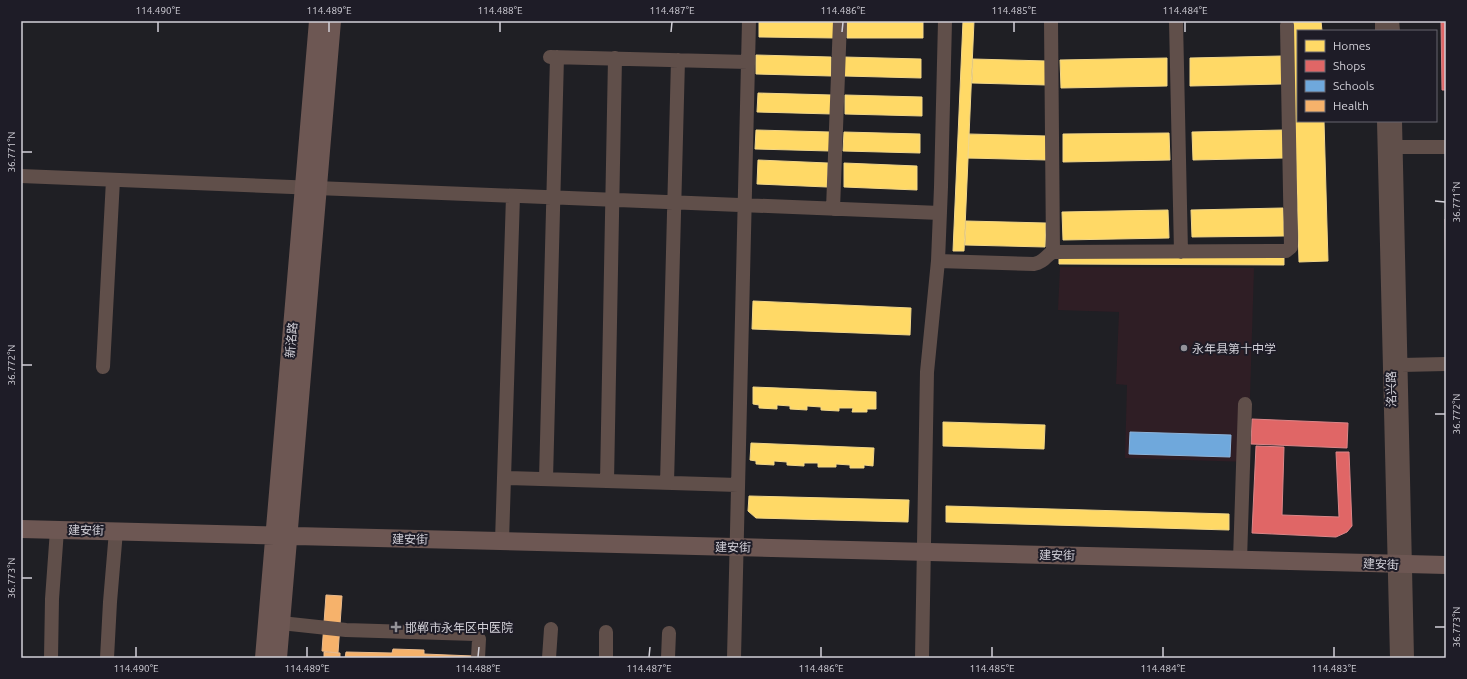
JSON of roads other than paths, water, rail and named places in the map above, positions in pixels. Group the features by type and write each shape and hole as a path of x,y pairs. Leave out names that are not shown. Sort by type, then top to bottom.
{"main road":[{"name":"新洺路","path":"264,658 282,535 311,188 318,21"},
{"name":"新洺路","path":"311,188 332,21"},
{"name":"建安街","path":"21,529 1446,565"},
{"name":"新洺路","path":"278,658 281,623 282,535"}],"street":[{"path":"734,658 749,21"},
{"path":"833,209 840,21"},
{"path":"922,658 927,372 938,261 945,21"},
{"path":"1051,21 1054,252"},
{"path":"1176,21 1181,252"},
{"path":"938,261 1034,264 1041,262 1048,254 1054,252 1286,251 1290,247 1287,25"},
{"path":"546,479 554,198 554,57 748,62"},
{"path":"607,481 615,58"},
{"path":"667,483 678,60"},
{"name":"洺兴路","path":"1384,122 1400,564 1407,658"},
{"name":"洺兴路","path":"1395,122 1401,365 1400,564 1397,658"},
{"path":"1396,147 1446,146"},
{"path":"21,176 940,213"},
{"path":"103,367 113,180"},
{"path":"502,541 513,196"},
{"path":"1401,365 1446,364"},
{"path":"1240,560 1245,404"},
{"path":"504,478 738,485"},
{"path":"51,658 52,599 57,530"},
{"path":"107,658 116,531"},
{"path":"281,623 346,630 475,634 479,639 478,658"},
{"path":"549,658 551,629"},
{"path":"606,632 606,658"},
{"path":"668,633 668,658"}],"place":[{"name":"永年县第十中学","path":"1184,348"},
{"name":"邯郸市永年区中医院","path":"396,627"}]}
